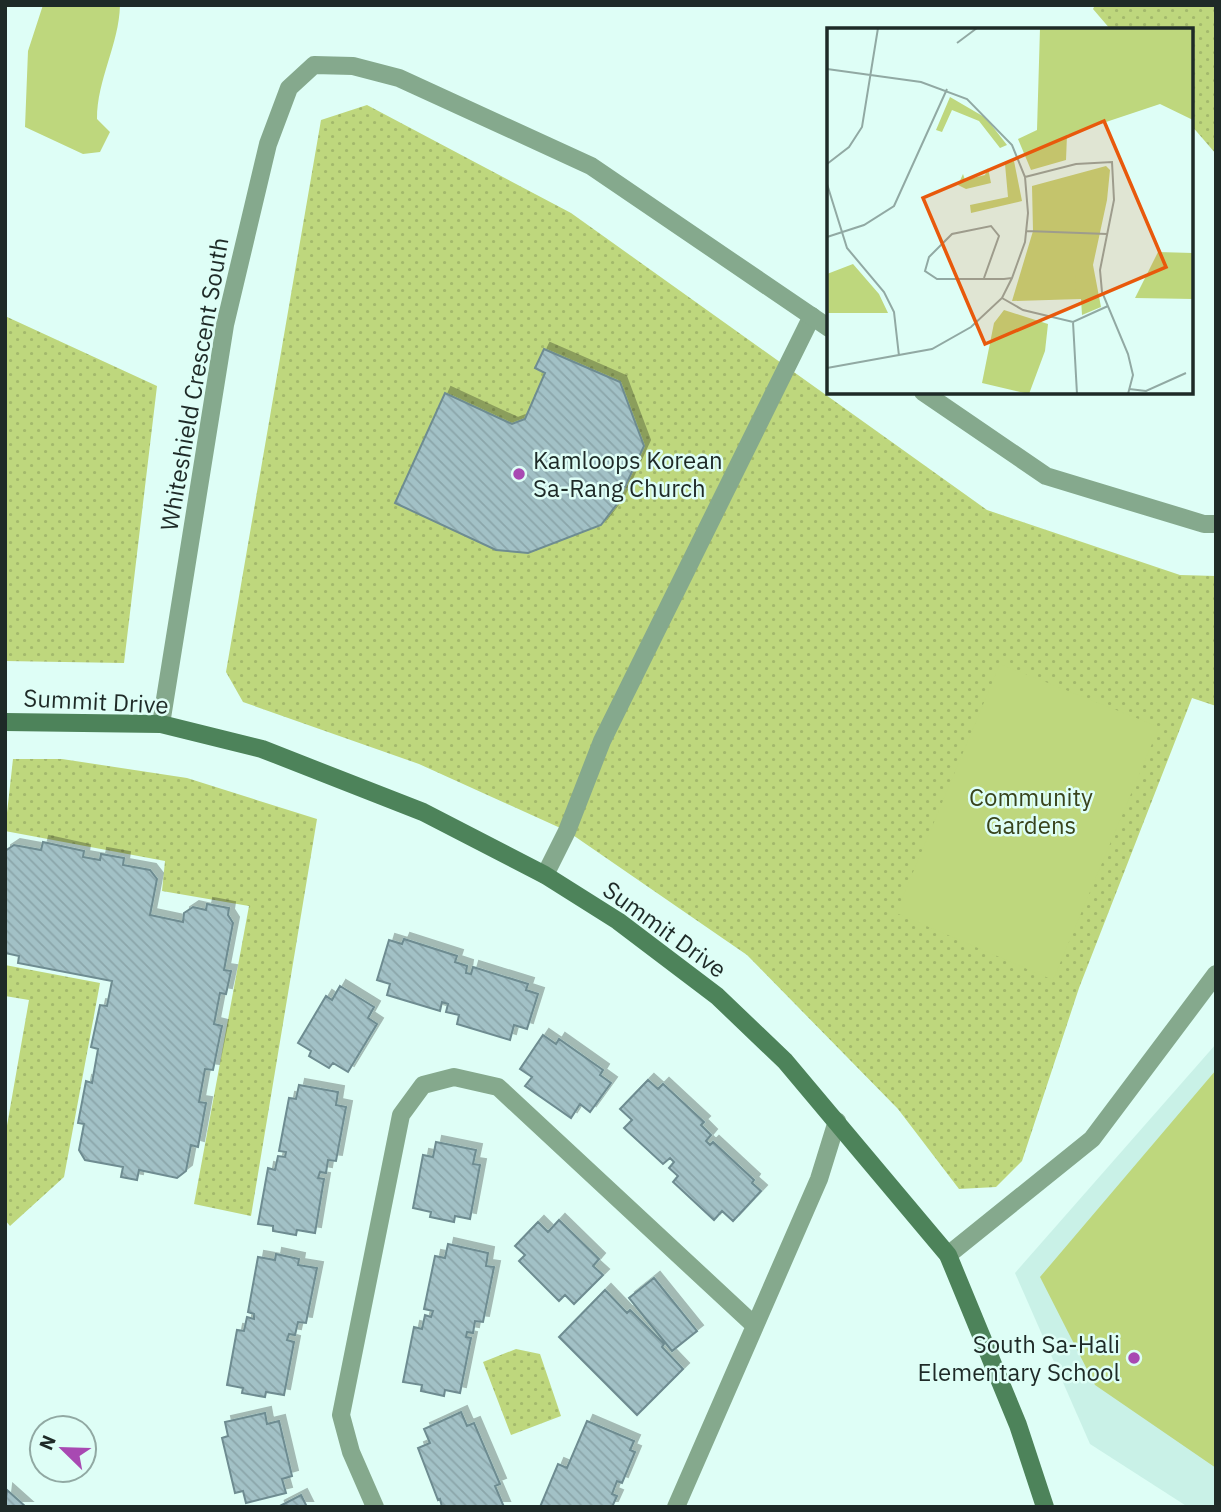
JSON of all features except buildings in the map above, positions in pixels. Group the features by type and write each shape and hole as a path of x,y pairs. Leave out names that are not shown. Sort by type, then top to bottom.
{"main road":[{"name":"Summit Drive","path":"5,722 161,724 261,749 423,812 545,875 618,921 717,996 785,1061 948,1255 1018,1424 1045,1507"}],"street":[{"name":"Whiteshield Crescent South","path":"161,724 225,324 268,144 289,88 314,65 353,66 399,78 591,166 827,327"},
{"path":"545,875 567,831 603,741 812,316"},
{"path":"926,394 1046,475 1203,524 1216,524"},
{"path":"948,1255 1092,1139 1216,974"},
{"path":"375,1507 351,1452 341,1415 401,1115 423,1084 454,1077 498,1087 753,1324"},
{"path":"676,1507 753,1324 819,1179 837,1121"}],"shaded area":[{"name":"South Sa-Hali Elementary School","path":"1216,1044 1216,1507 1188,1507 1090,1444 1015,1273"}],"green space":[{"path":"43,5 120,5 116,34 98,104 97,119 110,132 100,152 83,154 25,127 28,51"},
{"path":"1095,5 1216,5 1216,154 1193,127 1193,28 1109,28 1093,9"},
{"path":"367,105 571,213 987,510 1180,575 1216,576 1216,706 1192,698 1079,988 1022,1161 996,1187 959,1189 898,1109 747,955 567,831 419,764 243,702 226,672 321,120"},
{"path":"5,316 157,386 124,663 5,661"},
{"name":"Community Gardens","path":"1000,664 1159,727 1053,980 896,913"},
{"path":"13,759 62,759 187,778 317,819 251,1216 194,1204 249,906 162,891 165,861 5,831"},
{"path":"5,965 100,983 64,1177 10,1226 5,1220 5,1137 29,1000 5,996"},
{"name":"South Sa-Hali Elementary School","path":"1216,1070 1216,1468 1095,1385 1040,1277"},
{"path":"516,1349 540,1354 561,1416 511,1435 483,1362"}],"place":[{"name":"Kamloops Korean Sa-Rang Church","path":"519,474"},
{"name":"South Sa-Hali Elementary School","path":"1134,1358"}]}
